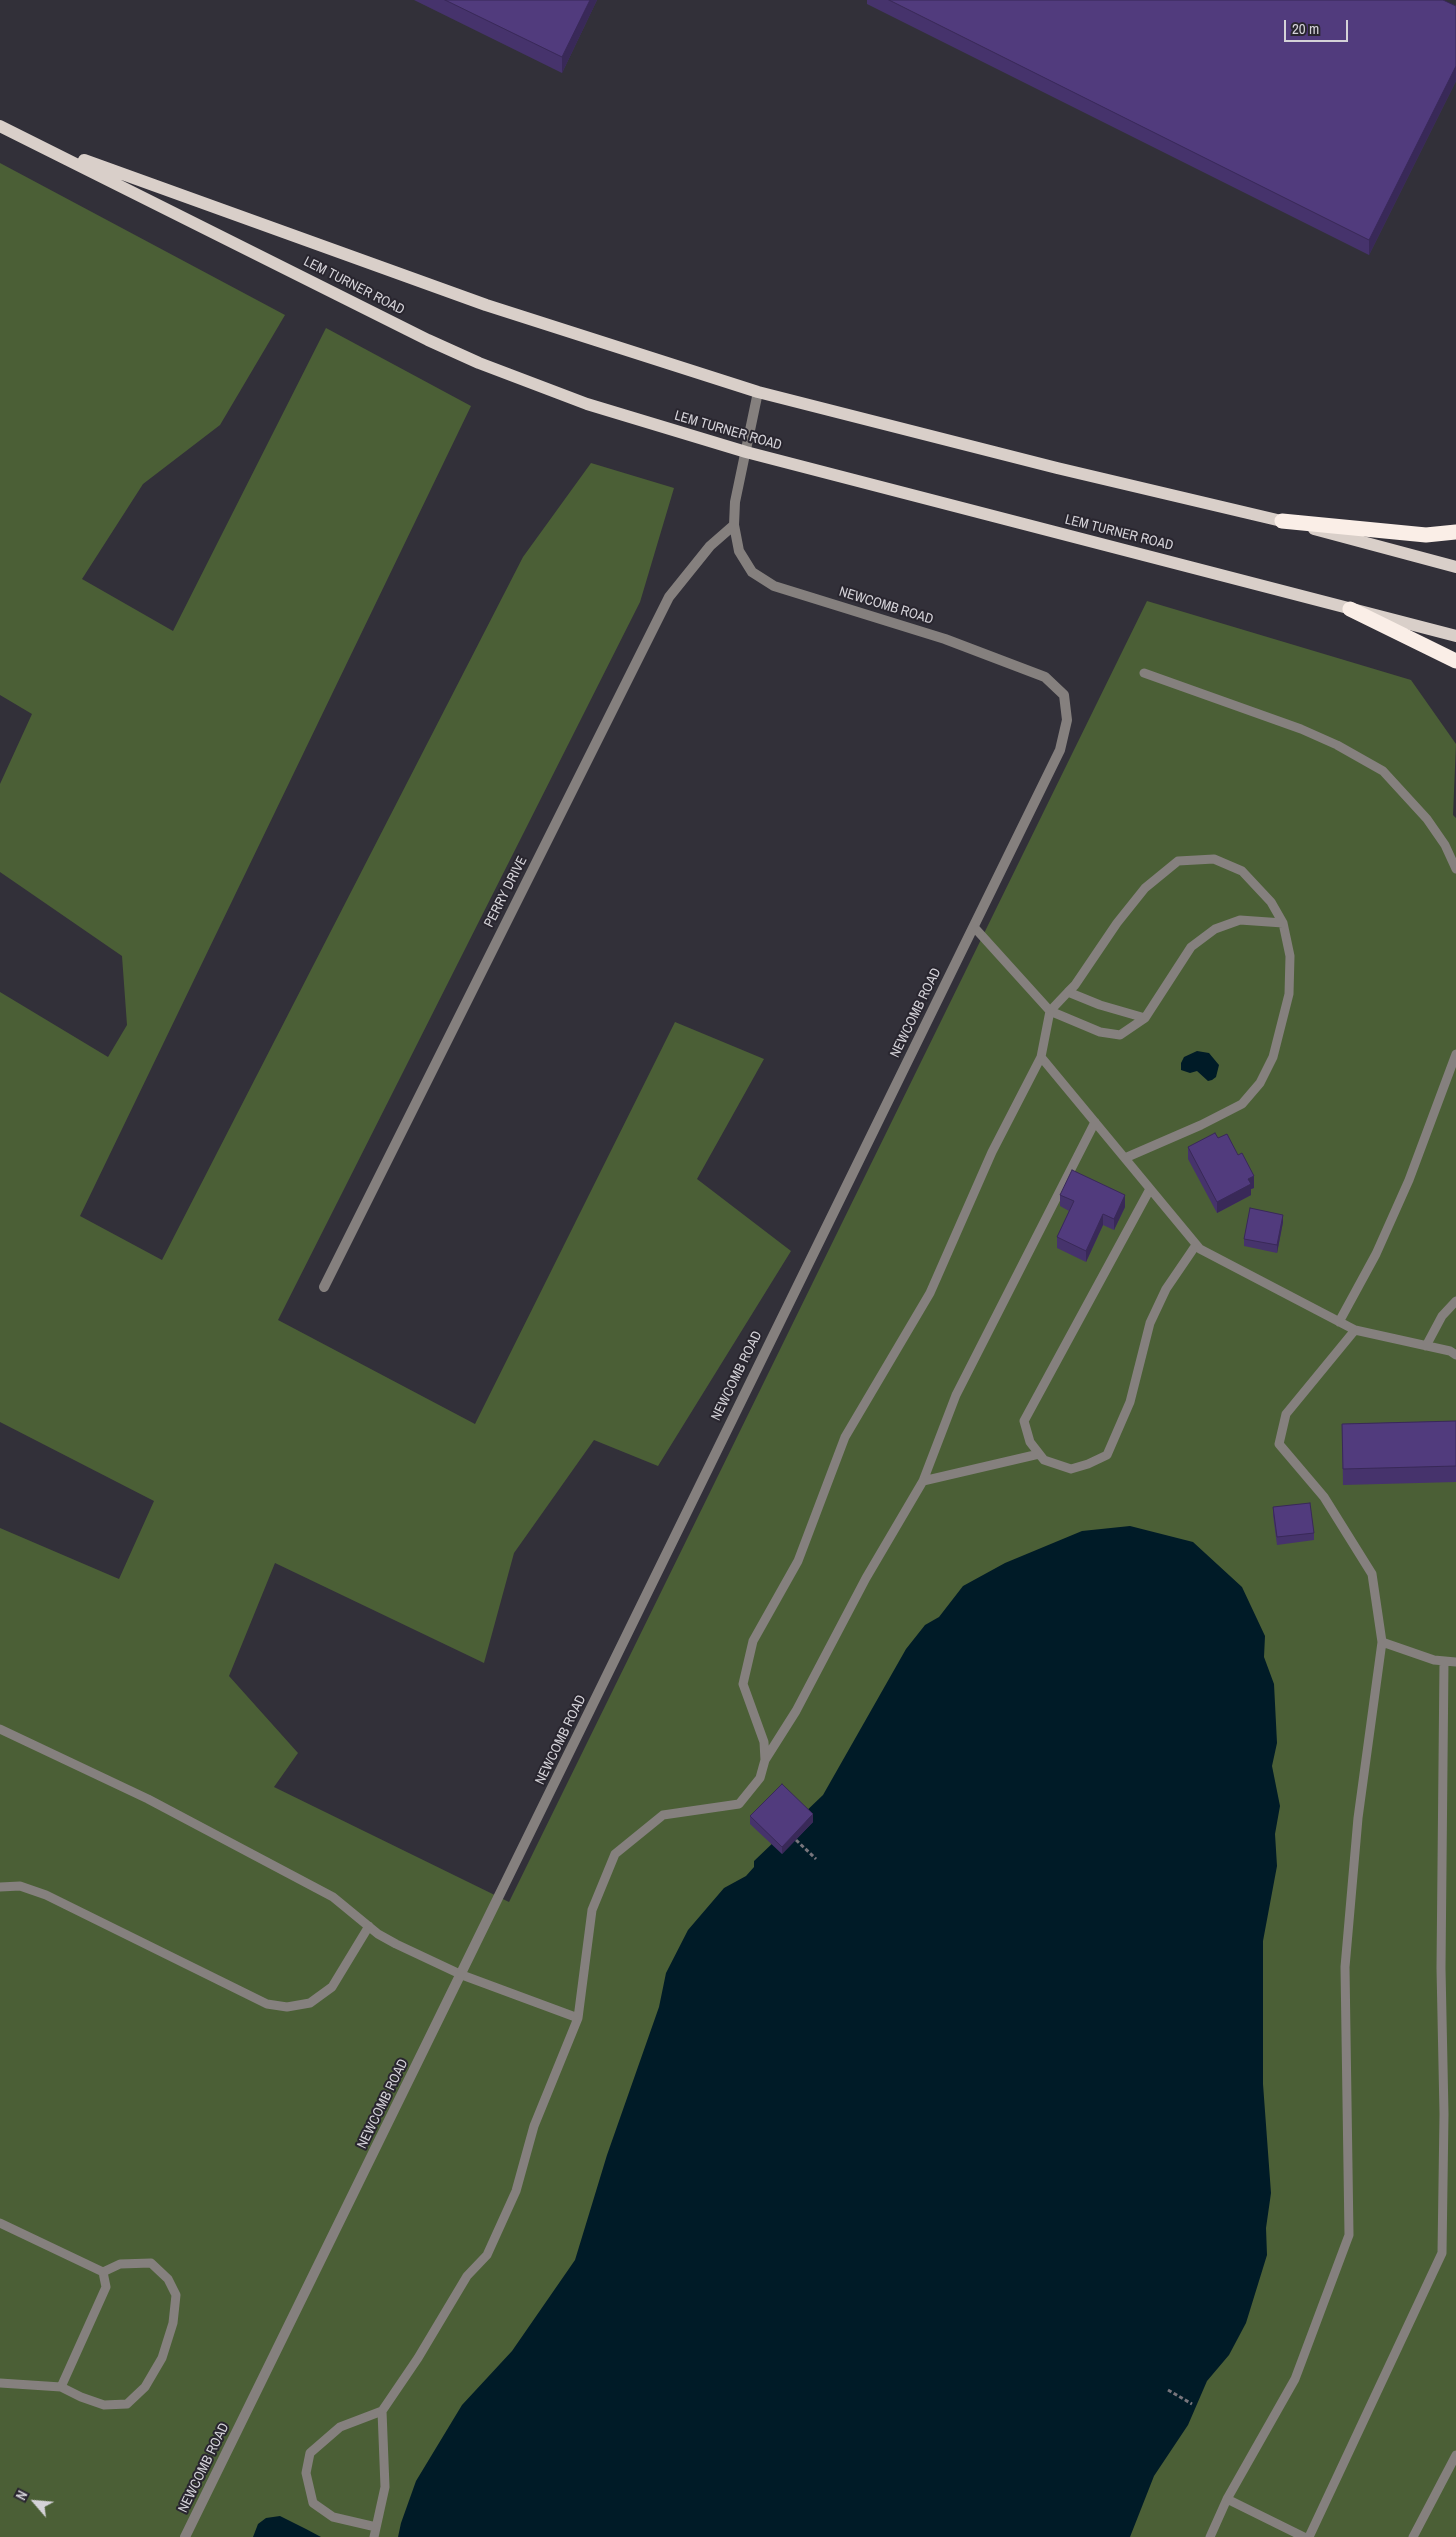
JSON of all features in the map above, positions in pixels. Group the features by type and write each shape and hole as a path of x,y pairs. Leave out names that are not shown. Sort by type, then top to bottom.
{"highway":[{"path":"1282,521 1426,535 1456,532"},
{"path":"1350,609 1456,661"}],"main road":[{"name":"LEM TURNER ROAD","path":"0,126 419,336 479,363 619,415 746,452 1456,636"},
{"name":"LEM TURNER ROAD","path":"33,142 486,306 758,392 1058,468 1282,521 1456,567"}],"street":[{"name":"NEWCOMB ROAD","path":"185,2537 462,1975 726,1430 1060,750 1067,720 1064,696 1045,677 945,639 774,586 752,572 739,551 734,525 736,502 758,392"},
{"name":"PERRY DRIVE","path":"324,1287 669,597 710,546 734,525"}],"lane":[{"path":"1144,673 1301,729 1337,745 1383,771 1428,819 1445,845 1456,869"},
{"path":"765,1760 764,1742 743,1684 753,1641 798,1561 845,1438 930,1293 992,1152 1041,1056 1050,1011 1068,992 1144,888 1178,861 1214,859 1242,871 1271,902 1283,923 1290,956 1289,994 1272,1057 1260,1083 1242,1104 1201,1125 1125,1158"},
{"path":"974,928 1050,1011 1100,1032 1120,1035 1146,1018 1191,947 1215,929 1240,920 1283,923"},
{"path":"1068,992 1100,1006 1146,1018"},
{"path":"1340,1322 1376,1254 1409,1180 1456,1054"},
{"path":"1041,1056 1200,1249 1355,1330 1450,1351 1456,1355"},
{"path":"376,2527 333,2517 313,2503 306,2473 310,2452 340,2427 382,2411 418,2358 467,2276 486,2255 516,2191 534,2126 578,2018 592,1910 615,1854 663,1816 739,1804 760,1778 765,1760 796,1711 866,1578 923,1481 956,1395 1095,1122"},
{"path":"1150,1190 1024,1421 1030,1442 1044,1460 1071,1469 1088,1464 1107,1455 1130,1402 1150,1323 1166,1289 1196,1245"},
{"path":"1426,1346 1442,1316 1456,1301"},
{"path":"1210,2537 1227,2499 1295,2379 1349,2235 1345,1967 1358,1818 1382,1642 1372,1574 1324,1497 1280,1444 1286,1414 1355,1330"},
{"path":"923,1481 1039,1454"},
{"path":"1382,1642 1434,1660 1456,1662"},
{"path":"1309,2537 1442,2254 1444,2114 1441,1968 1444,1661"},
{"path":"0,1729 148,1799 333,1897 369,1926 396,1944 462,1975 578,2018"},
{"path":"0,1887 20,1886 46,1895 267,2004 287,2007 310,2003 332,1986 369,1926"},
{"path":"0,2223 103,2272"},
{"path":"0,2383 61,2387 81,2397 104,2405 127,2404 146,2387 162,2358 173,2323 176,2296 168,2279 152,2262 138,2261 120,2264 103,2272"},
{"path":"61,2387 106,2287 103,2272"},
{"path":"374,2537 385,2487 382,2411"},
{"path":"1413,2537 1456,2455"},
{"path":"1227,2499 1304,2537"}],"path":[{"path":"796,1840 816,1859"},
{"path":"1168,2390 1192,2404"}],"green space":[{"path":"0,163 285,315 220,425 143,484 82,579 173,631 326,328 471,406 80,1216 162,1260 523,557 591,463 674,488 640,602 278,1320 475,1424 675,1022 764,1059 697,1179 791,1251 658,1466 594,1440 514,1553 484,1663 275,1563 229,1676 298,1753 274,1787 509,1902 1147,601 1411,680 1456,744 1453,815 1456,818 1456,2537 0,2537 0,1528 119,1579 154,1501 0,1422 0,992 108,1057 127,1025 122,956 0,872 0,784 32,714 0,695"}],"water":[{"path":"1197,1051 1209,1053 1219,1065 1216,1077 1212,1080 1208,1081 1197,1071 1190,1073 1181,1070 1181,1063 1184,1057"},
{"path":"1130,1526 1193,1542 1242,1587 1265,1636 1264,1657 1274,1684 1277,1743 1272,1766 1280,1806 1275,1834 1277,1866 1263,1941 1263,2084 1271,2193 1266,2228 1267,2255 1246,2323 1229,2355 1207,2381 1188,2425 1154,2476 1130,2537 398,2537 416,2481 462,2405 512,2351 575,2260 607,2155 659,2007 666,1973 688,1930 724,1888 746,1876 754,1867 754,1861 823,1795 906,1649 925,1625 939,1617 963,1586 1005,1563 1082,1531"},
{"path":"280,2516 321,2537 253,2537 258,2524 266,2518"}],"building":[{"path":"445,0 590,0 562,57"},
{"path":"889,0 1443,0 1456,6 1456,66 1369,240"},
{"path":"1215,1133 1218,1138 1227,1134 1238,1155 1242,1153 1254,1176 1248,1179 1251,1184 1217,1202 1188,1147"},
{"path":"1072,1170 1125,1195 1114,1219 1103,1214 1086,1251 1057,1237 1074,1201 1060,1195"},
{"path":"1250,1208 1283,1215 1277,1245 1244,1239"},
{"path":"1456,1421 1456,1466 1343,1469 1342,1424"},
{"path":"1310,1503 1314,1533 1277,1537 1273,1507"},
{"path":"782,1784 813,1814 782,1847 750,1816"}]}
